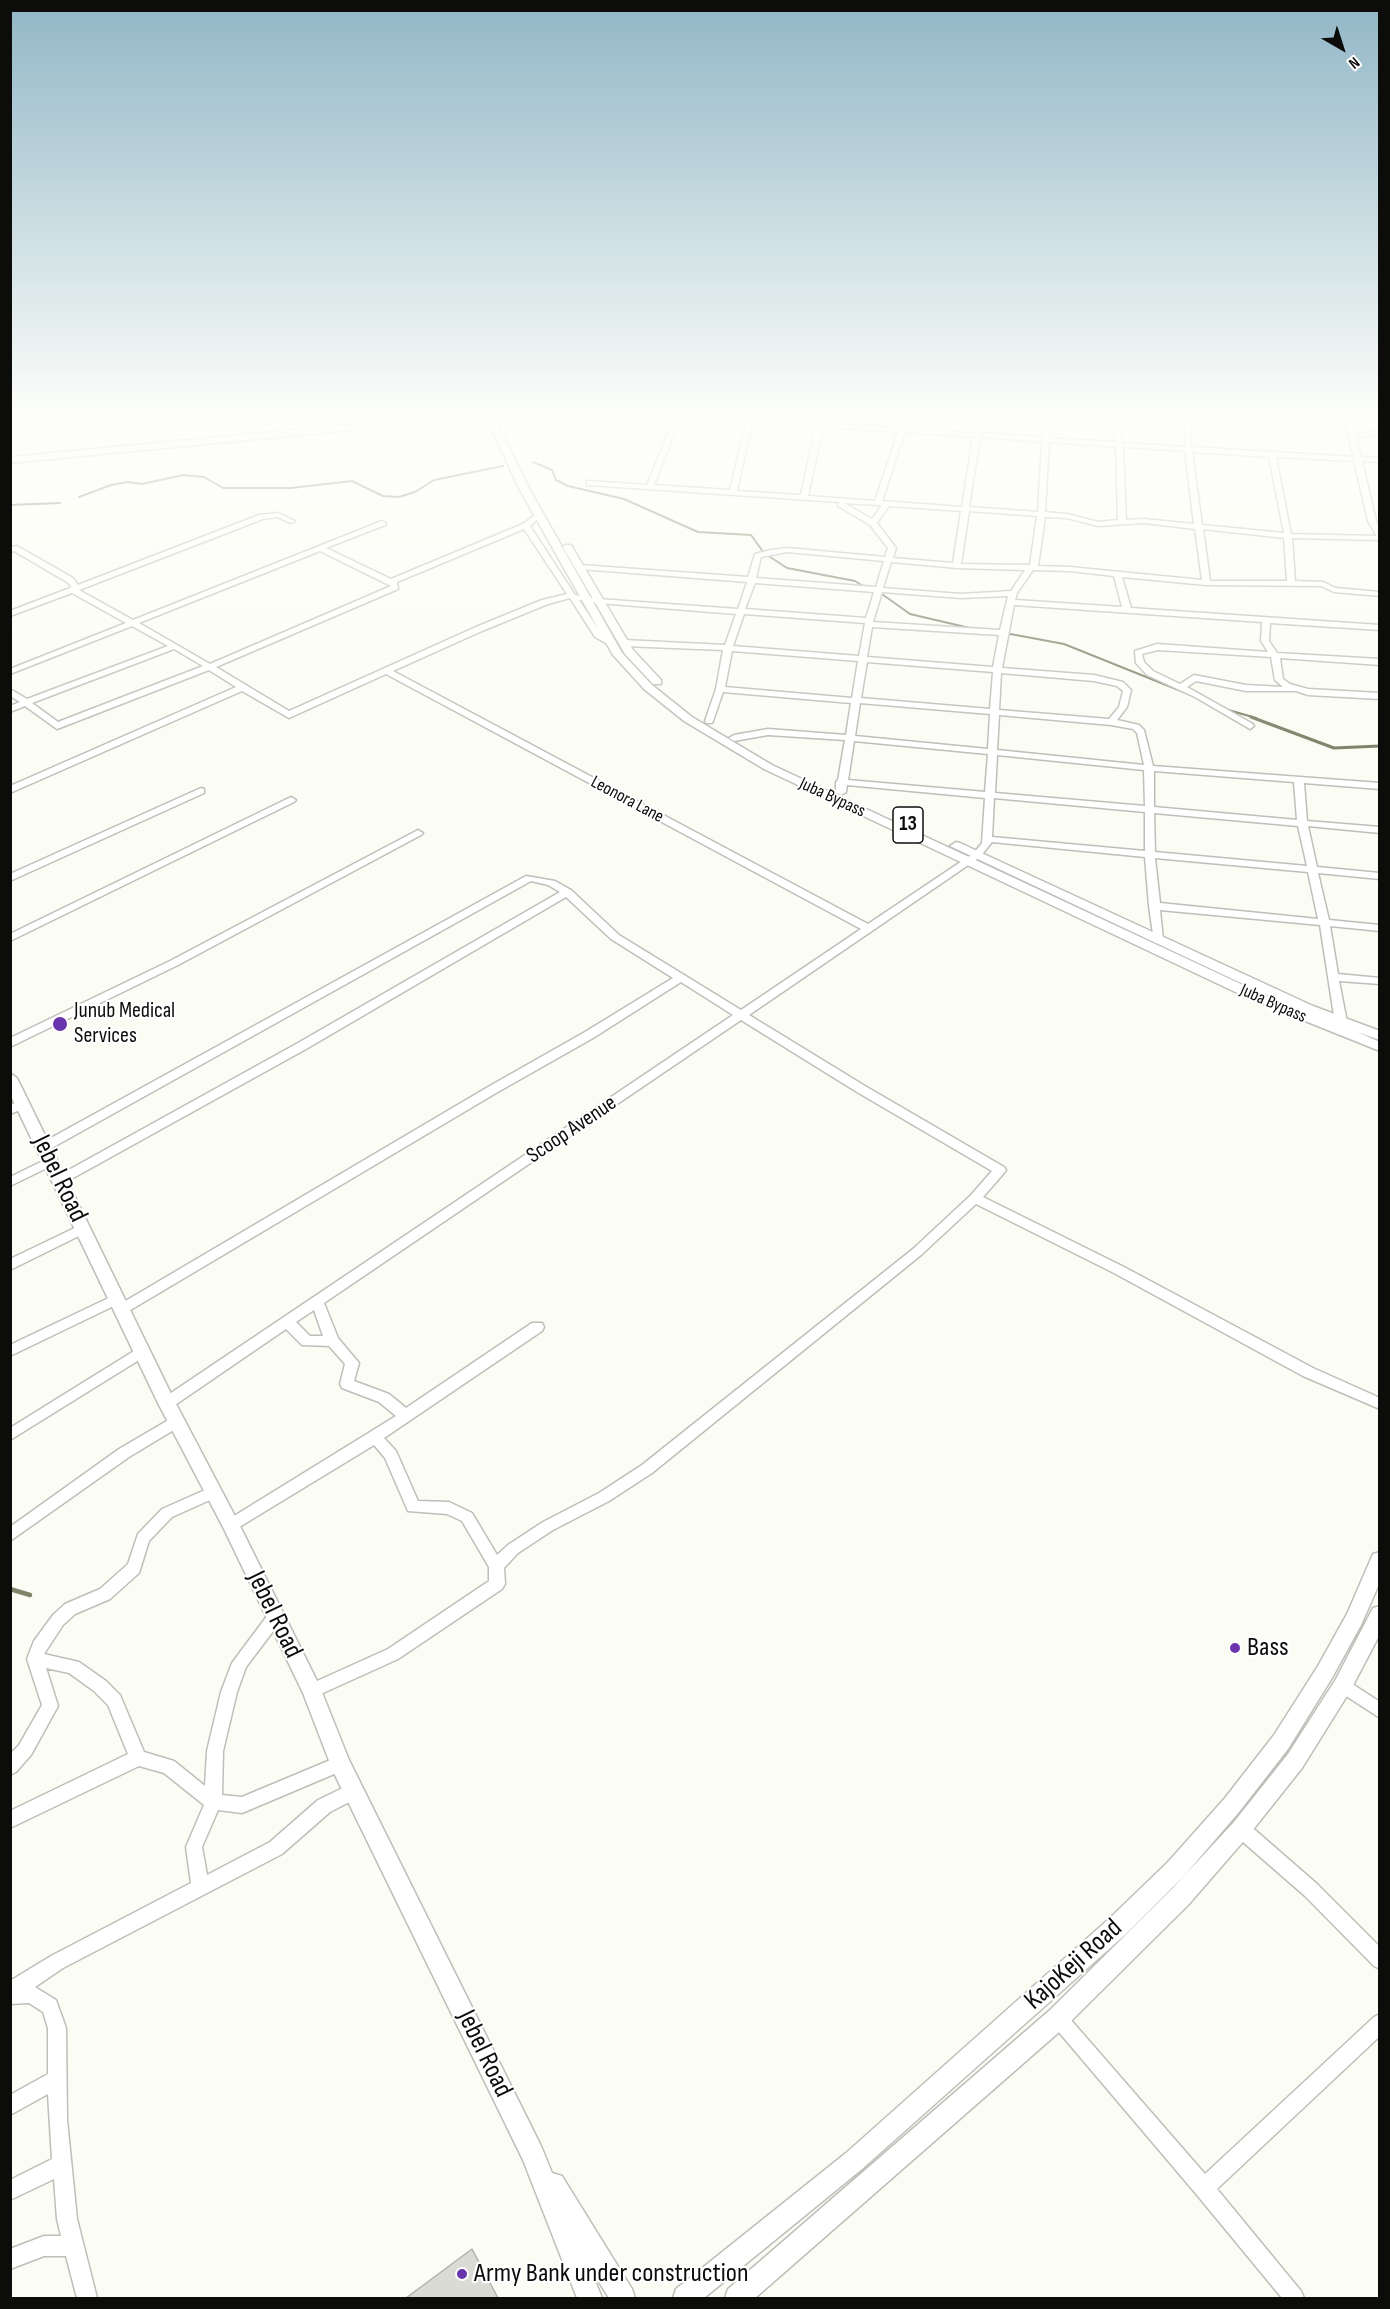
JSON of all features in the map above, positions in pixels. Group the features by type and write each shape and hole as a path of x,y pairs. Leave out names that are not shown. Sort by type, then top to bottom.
{"main road":[{"name":"Juba Bypass","path":"546,526 592,600 659,684 734,738 841,787 971,858 1288,1011 1380,1047"},
{"name":"Juba Bypass","path":"556,526 580,567 611,643 627,666 648,687 688,720 768,767 1341,1022 1380,1036"},
{"name":"Jebel Road","path":"10,1078 16,1107 47,1154 167,1403 231,1525 312,1691 339,1764 534,2154 623,2298"},
{"name":"KajoKeji Road","path":"685,2298 854,2161 1119,1925 1176,1869 1232,1805 1281,1742 1325,1672 1354,1619 1380,1560"},
{"name":"KajoKeji Road","path":"737,2298 1058,2018 1181,1896 1242,1829 1295,1761 1343,1685 1380,1614"},
{"name":"Jebel Road","path":"534,2154 589,2298"}],"street":[{"path":"10,614 239,526"},
{"path":"10,672 375,526"},
{"path":"391,582 525,526 598,635 611,643"},
{"path":"875,526 891,545 869,622 841,787 991,795 1380,830"},
{"path":"957,566 963,526"},
{"path":"971,858 987,844 998,672 1003,633 1012,598 1032,567 1039,526"},
{"path":"1206,583 1197,526 1288,536 1380,536"},
{"path":"1286,526 1291,582"},
{"path":"10,550 14,548 70,580 75,586 73,590"},
{"path":"10,691 57,726 209,667 390,590 394,586 391,582 320,548"},
{"path":"709,721 720,689 728,648 758,556 771,552 787,550 957,566 1032,567 1206,583 1323,584 1340,591 1380,594"},
{"path":"580,567 1012,598 1127,610 1380,628"},
{"path":"1118,575 1127,610"},
{"path":"73,590 175,646 289,715 545,602 570,596 592,600 1003,633"},
{"path":"1266,620 1265,641 1275,656 1279,680 1296,690"},
{"path":"624,643 728,648 998,672 1078,676 1120,684 1127,690 1125,701 1111,722"},
{"path":"10,710 175,646"},
{"path":"1250,726 1143,667 1138,653 1140,650 1157,647 1380,662"},
{"name":"Leonora Lane","path":"386,671 868,928"},
{"path":"1181,687 1194,678 1246,688 1380,696"},
{"path":"10,790 241,688"},
{"path":"720,689 1111,722 1139,729 1149,768 1147,809 1158,940"},
{"path":"734,738 768,732 1149,768 1380,786"},
{"path":"1299,780 1302,824 1324,921 1341,1022"},
{"path":"10,878 201,791"},
{"path":"10,938 291,800"},
{"path":"10,1043 174,963 418,833"},
{"path":"987,839 1380,876"},
{"name":"Scoop Avenue","path":"167,1403 971,858"},
{"path":"10,1182 47,1154 530,878 551,883 567,892 615,937 740,1016 1000,1170 975,1198 917,1252 647,1469 604,1497 548,1526 513,1549 496,1566"},
{"path":"60,1180 292,1052 567,892"},
{"path":"1154,906 1380,928"},
{"path":"1334,977 1380,981"},
{"path":"10,1351 120,1305 589,1035 680,978"},
{"path":"975,1198 1119,1270 1308,1372 1380,1404"},
{"path":"10,1265 83,1229"},
{"path":"317,1300 332,1341 352,1363 346,1384 384,1398 406,1416"},
{"path":"286,1321 307,1341 332,1341"},
{"path":"231,1525 375,1437 537,1327"},
{"path":"10,1435 142,1351"},
{"path":"10,1535 124,1453 177,1421"},
{"path":"312,1691 393,1654 496,1584 496,1566 467,1517 449,1508 413,1507 391,1455 375,1437"},
{"path":"10,1767 25,1750 50,1706 35,1659 39,1646 65,1612 105,1594 134,1568 143,1538 153,1526 175,1508 214,1492"},
{"path":"200,1887 194,1847 213,1802 215,1751 229,1692 240,1663 275,1617"},
{"path":"35,1659 73,1667 107,1693 114,1700 138,1758"},
{"path":"1343,1685 1380,1711"},
{"path":"10,1820 138,1758 168,1766 213,1802 243,1804 339,1764"},
{"path":"10,1994 57,1962 276,1848 324,1806 353,1791"},
{"path":"1242,1829 1311,1890 1380,1960"},
{"path":"10,1994 31,1994 50,2006 57,2028 61,2165 67,2219 87,2298"},
{"path":"1058,2018 1204,2188 1294,2298"},
{"path":"1204,2188 1380,2023"},
{"path":"10,2106 59,2078"},
{"path":"10,2191 61,2165"},
{"path":"10,2259 44,2246 75,2246"}],"building":[{"name":"Army Bank under construction","path":"472,2249 498,2298 406,2298"}],"waterway":[{"path":"684,526 698,532 751,535 764,553 787,568 855,581 866,588"},
{"path":"879,592 910,614 974,629"},
{"path":"1005,633 1064,644 1196,697"},
{"path":"1225,709 1256,718"},
{"path":"1251,717 1334,748 1380,746"},
{"path":"10,1589 30,1595"}],"place":[{"name":"Junub Medical Services","path":"60,1024"},
{"name":"Bass","path":"1235,1648"},
{"name":"Army Bank under construction","path":"462,2274"}]}
